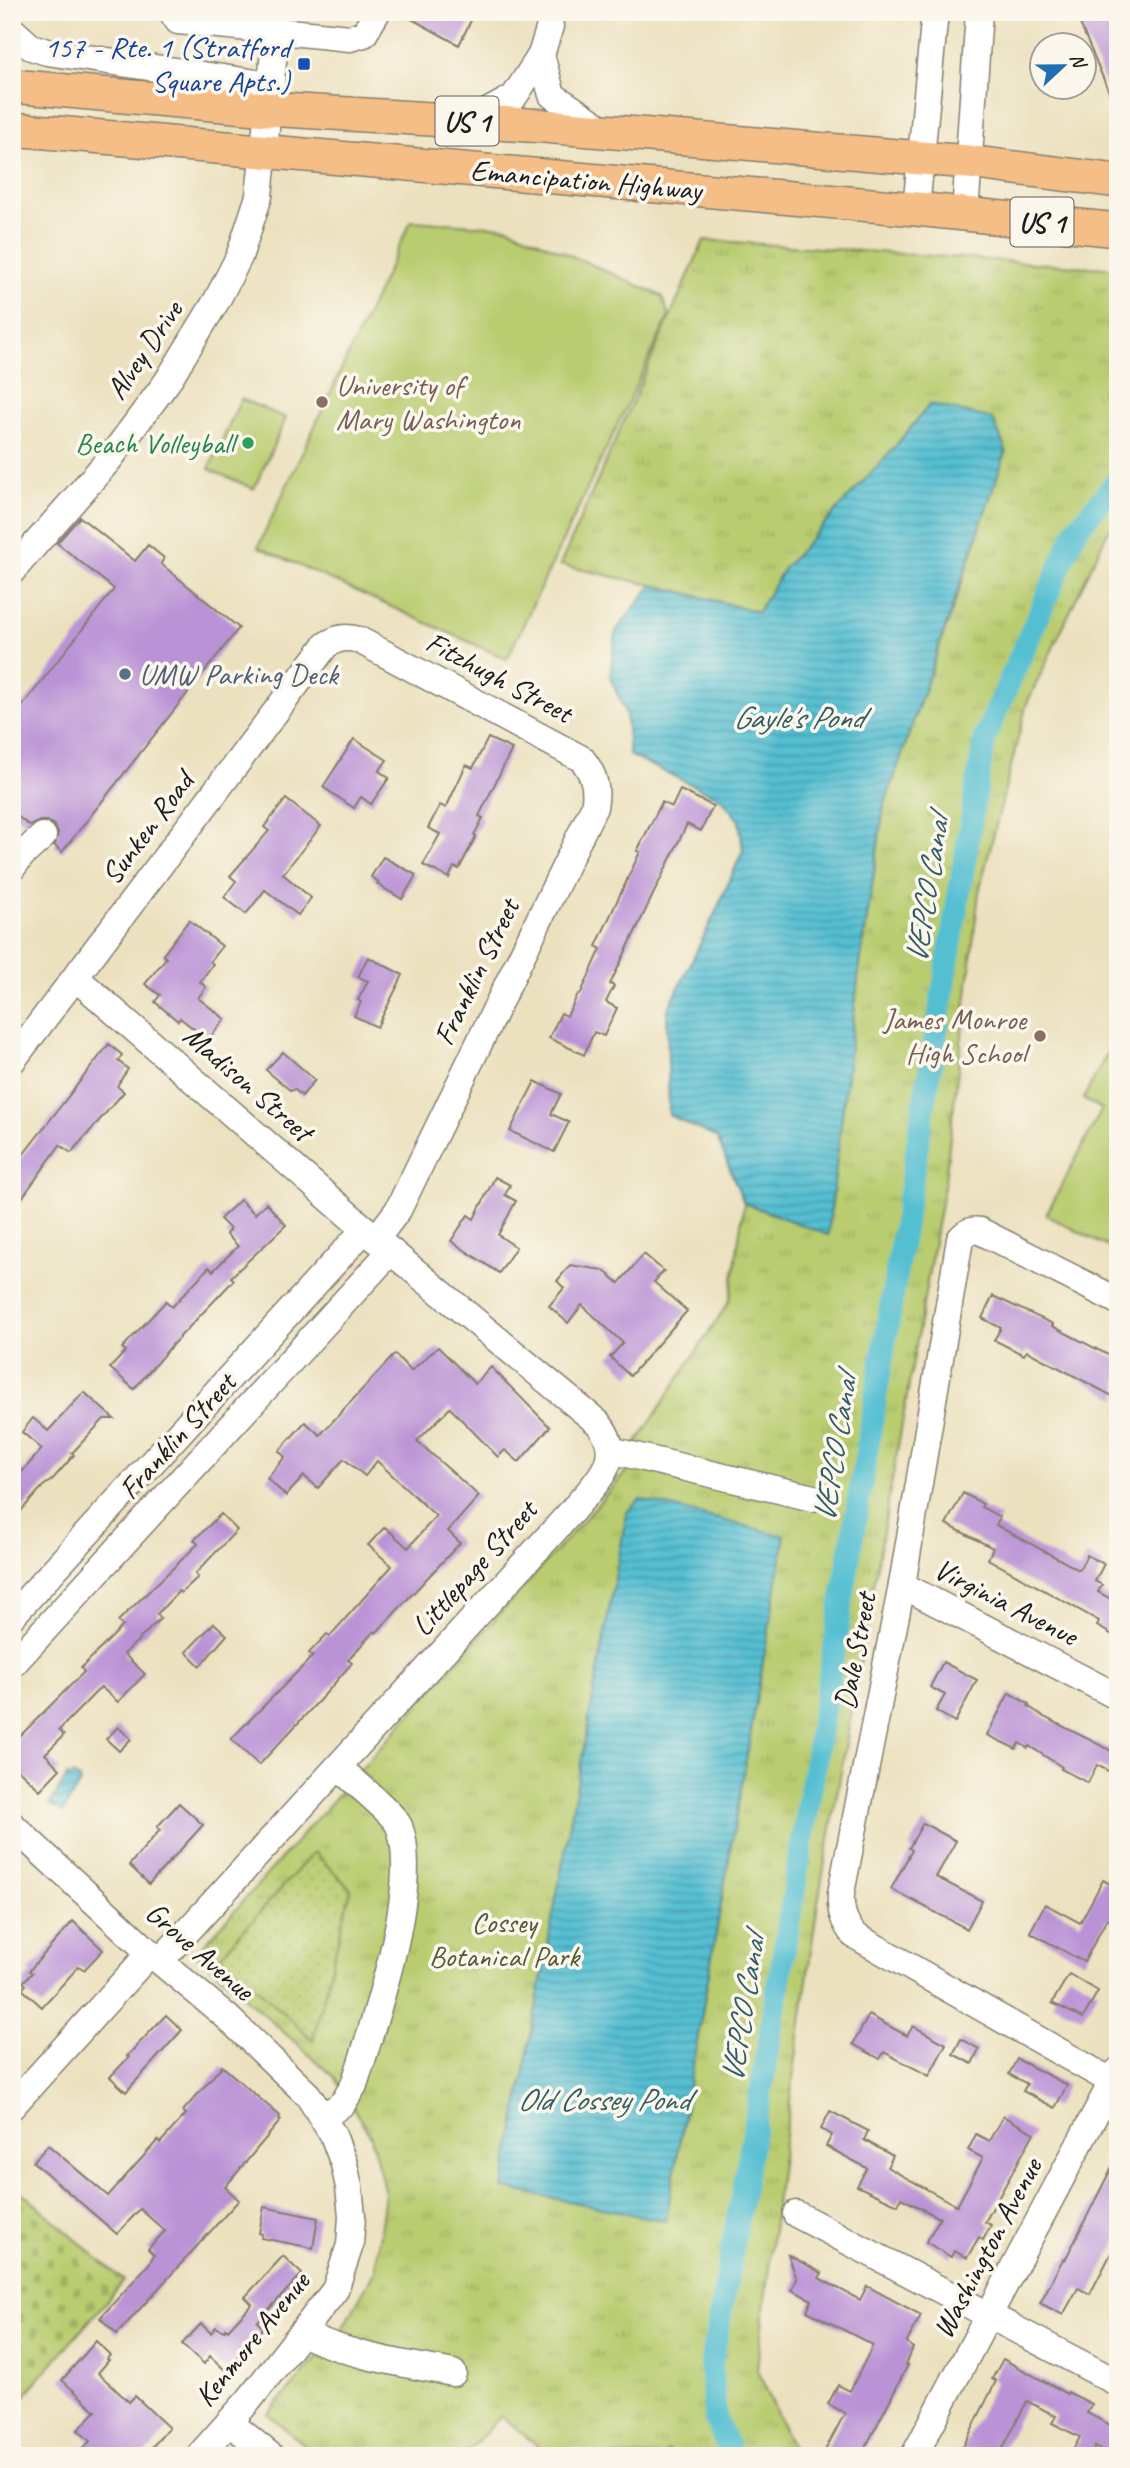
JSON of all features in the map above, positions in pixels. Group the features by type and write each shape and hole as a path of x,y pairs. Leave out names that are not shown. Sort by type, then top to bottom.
{"main road":[{"name":"Emancipation Highway","path":"12,86 916,209 1118,230"},
{"name":"Emancipation Highway","path":"12,129 267,120 471,121 968,162 1118,181"}],"street":[{"path":"172,12 178,22 350,38 364,34 377,12"},
{"path":"916,209 935,12"},
{"path":"965,214 979,12"},
{"path":"471,121 514,97 541,55 550,26"},
{"path":"12,30 31,47 267,120"},
{"name":"Alvey Drive","path":"12,571 108,461 167,383 217,300 239,257 259,195 276,33"},
{"path":"541,55 552,95 606,131"},
{"name":"Fitzhugh Street","path":"337,639 349,637 359,640 582,759 596,783 594,807"},
{"name":"Sunken Road","path":"12,1061 326,645 337,639"},
{"name":"Franklin Street","path":"12,1665 377,1240 398,1210 594,807"},
{"path":"12,868 43,836"},
{"name":"Madison Street","path":"76,978 377,1240"},
{"name":"Dale Street","path":"1108,1297 980,1231 965,1233 960,1239 902,1585 840,1908 853,1935 1116,2079"},
{"path":"377,1240 597,1423 605,1431 610,1450 813,1498"},
{"name":"Franklin Street","path":"12,1616 377,1240"},
{"name":"Littlepage Street","path":"12,2106 338,1767 572,1511 606,1470 610,1450"},
{"name":"Virginia Avenue","path":"902,1585 1118,1697"},
{"path":"328,2126 354,2085 391,1959 405,1871 398,1823 338,1767"},
{"name":"Grove Avenue","path":"12,1825 155,1957 227,2017 307,2095 328,2126"},
{"name":"Washington Avenue","path":"914,2456 1116,2079"},
{"name":"Kenmore Avenue","path":"199,2456 335,2290 350,2245 352,2216 349,2187 328,2126"},
{"path":"796,2214 1118,2383"},
{"path":"302,2333 328,2346 453,2373"},
{"path":"229,2422 271,2456"}],"green space":[{"path":"411,221 507,227 662,296 669,316 507,659 258,547"},
{"name":"Cossey Botanical Park","path":"704,240 1118,269 1118,522 1108,531 1027,703 979,892 945,1180 818,1902 780,2171 757,2369 796,2456 672,2456 668,2450 661,2456 550,2456 501,2416 464,2456 316,2456 268,2414 340,2332 375,2271 385,2193 371,2137 334,2077 196,1954 629,1469 636,1444 730,1300 744,1203 828,1234 859,971 884,806 978,536 930,404 893,449 784,568 758,612 684,592 560,565"},
{"name":"Beach Volleyball","path":"241,399 286,418 254,489 209,469"},
{"path":"1118,1033 1118,1252 1046,1215 1102,1109 1083,1099"},
{"path":"314,1852 351,1889 313,2040 221,1955"},
{"path":"12,2184 124,2281 12,2410"}],"water":[{"name":"Gayle's Pond","path":"930,404 993,419 1006,451 884,806 859,971 828,1235 744,1203 717,1138 669,1115 667,1012 743,850 739,821 722,799 629,755 626,714 610,677 616,631 652,585 758,612 784,568 893,449"},
{"name":"Old Cossey Pond","path":"640,1499 785,1536 666,2221 503,2188 627,1512"},
{"path":"72,1775 80,1779 80,1783 63,1812 50,1804 67,1776 70,1778"}],"building":[{"path":"399,12 475,12 459,45"},
{"path":"1075,12 1118,12 1118,113 1098,66 1098,32 1084,32"},
{"name":"UMW Parking Deck","path":"80,517 135,561 148,545 164,558 161,564 239,628 62,852 55,846 58,833 54,825 40,821 30,826 12,812 12,719 114,589 57,543"},
{"path":"488,738 512,749 479,816 483,818 474,835 476,836 459,869 454,867 449,878 423,865 440,834 428,828 440,805 446,808 466,765 473,768"},
{"path":"354,739 387,760 379,771 389,778 371,804 361,797 354,808 323,787"},
{"path":"680,790 713,806 701,831 687,824 610,984 614,986 606,1002 617,1008 604,1036 594,1032 584,1055 549,1038 561,1013 567,1016 578,994 580,995 601,949 596,946 640,852 637,851 662,802 672,807"},
{"path":"286,799 321,826 283,874 311,898 298,915 265,890 246,914 224,897 236,881 230,876 269,831 264,827"},
{"path":"383,857 416,875 402,899 377,884 379,882 371,877"},
{"path":"189,920 222,946 210,961 213,964 200,982 206,987 198,998 225,1019 208,1040 155,1002 160,995 145,984 166,958 163,955"},
{"path":"368,957 403,975 377,1027 354,1016 361,1002 358,1000 368,981 358,977"},
{"path":"109,1044 122,1055 118,1061 128,1069 117,1086 124,1092 71,1153 60,1145 12,1212 12,1169"},
{"path":"283,1052 315,1080 302,1096 294,1089 291,1091 266,1070"},
{"path":"535,1081 561,1094 551,1114 569,1122 554,1152 510,1131"},
{"path":"495,1177 510,1185 505,1195 516,1201 498,1235 516,1247 499,1273 451,1241 468,1215 474,1219"},
{"path":"240,1200 255,1214 266,1203 286,1225 231,1277 234,1280 134,1389 110,1368 126,1351 122,1348 166,1301 172,1307 209,1267 213,1271 238,1246 226,1234 230,1229 220,1219"},
{"path":"644,1254 664,1271 654,1282 687,1311 630,1376 610,1357 623,1343 582,1305 568,1323 549,1306 564,1288 557,1281 570,1265 603,1270 619,1283"},
{"path":"993,1296 1053,1324 1052,1326 1118,1360 1118,1399 1027,1351 1024,1355 994,1340 1001,1328 982,1318"},
{"path":"438,1347 475,1384 491,1367 550,1427 519,1462 505,1450 498,1457 450,1408 417,1441 479,1496 448,1531 460,1543 376,1633 374,1631 348,1660 352,1663 259,1765 231,1739 313,1656 309,1653 327,1634 330,1636 392,1566 368,1545 385,1527 408,1548 436,1516 377,1461 365,1476 344,1459 318,1488 304,1476 286,1496 267,1478 285,1457 279,1451 305,1422 320,1435 395,1354 411,1371"},
{"path":"84,1392 114,1419 104,1419 72,1453 74,1455 52,1480 43,1486 12,1521 12,1483 42,1449 22,1432 33,1418 48,1431"},
{"path":"963,1493 1000,1517 996,1525 1079,1570 1087,1555 1104,1564 1095,1581 1102,1585 1098,1592 1111,1599 1118,1588 1118,1638 1097,1626 1099,1621 988,1559 993,1548 946,1524"},
{"path":"221,1514 237,1530 195,1574 198,1577 181,1593 179,1591 157,1614 161,1618 124,1654 145,1674 118,1702 101,1687 59,1730 64,1735 45,1754 60,1769 40,1790 12,1764 12,1744 84,1672 81,1668 123,1626 118,1621 198,1544 194,1540"},
{"path":"214,1623 227,1635 200,1666 186,1652"},
{"path":"943,1662 977,1680 955,1722 936,1711 945,1695 930,1687"},
{"path":"1009,1693 1029,1704 1028,1706 1044,1717 1118,1754 1118,1776 1097,1765 1088,1783 1061,1769 1062,1767 1029,1746 1028,1748 1019,1743 1016,1749 987,1735"},
{"path":"118,1727 131,1739 119,1751 106,1739"},
{"path":"179,1803 203,1825 149,1884 129,1865 160,1830 157,1827"},
{"path":"923,1823 956,1841 936,1877 982,1901 967,1929 891,1889"},
{"path":"1103,1880 1118,1888 1118,1925 1107,1919 1084,1962 1030,1932 1045,1904 1080,1923"},
{"path":"73,1921 103,1950 84,1970 79,1966 42,2007 22,1989 26,1985 23,1982 32,1973 29,1971"},
{"path":"1069,1974 1098,1991 1083,2018 1052,2003"},
{"path":"166,2015 182,2030 126,2092 110,2077"},
{"path":"869,2015 907,2036 913,2026 946,2044 929,2076 884,2052 880,2059 853,2044"},
{"path":"961,2039 979,2049 972,2064 953,2054"},
{"path":"1017,2059 1067,2085 1055,2108 1023,2091 1027,2084 1009,2074"},
{"path":"222,2066 280,2116 281,2120 225,2187 239,2200 117,2334 100,2318 149,2264 154,2255 148,2249 165,2231 140,2209 117,2234 33,2162 48,2145 108,2196 158,2140 160,2143 186,2114 183,2111"},
{"path":"830,2111 868,2131 864,2140 893,2156 887,2167 957,2206 983,2158 968,2150 976,2134 989,2141 1003,2116 1034,2133 985,2222 991,2225 983,2240 979,2237 967,2258 954,2251 951,2257 926,2242 940,2218 901,2198 898,2205 857,2186 867,2168 826,2146 832,2135 821,2129"},
{"path":"1118,2155 1118,2240 1090,2294 1078,2288 1063,2315 1040,2303"},
{"path":"264,2207 318,2218 313,2248 261,2238 262,2234 259,2233"},
{"path":"788,2255 822,2273 819,2278 860,2300 867,2286 921,2315 907,2342 913,2348 905,2364 908,2365 861,2456 822,2456 845,2413 828,2404 838,2385 850,2391 873,2345 807,2311 812,2300 792,2290 797,2279"},
{"path":"283,2256 302,2274 257,2322 263,2328 225,2370 210,2356 204,2364 182,2344 201,2324 211,2333 216,2327 228,2330 252,2304 245,2297"},
{"path":"96,2341 110,2355 98,2373 129,2402 135,2396 169,2428 144,2456 76,2456 90,2441 78,2430 96,2411 62,2380"},
{"path":"1003,2359 1067,2394 1068,2392 1092,2404 1087,2413 1118,2429 1118,2456 1112,2456 1095,2447 1091,2456 1070,2456 1080,2437 1052,2423 1056,2416 1027,2401 999,2456 975,2456 962,2449 996,2381 992,2379"}],"waterway":[{"name":"VEPCO Canal","path":"732,2456 715,2418 711,2366 760,2096 985,737 1076,530 1118,480"}],"place":[{"name":"157 - Rte. 1 (Stratford Square Apts.)","path":"304,64"},
{"name":"University of Mary Washington","path":"322,402"},
{"name":"Beach Volleyball","path":"248,443"},
{"name":"UMW Parking Deck","path":"125,674"},
{"name":"James Monroe High School","path":"1040,1036"}]}
